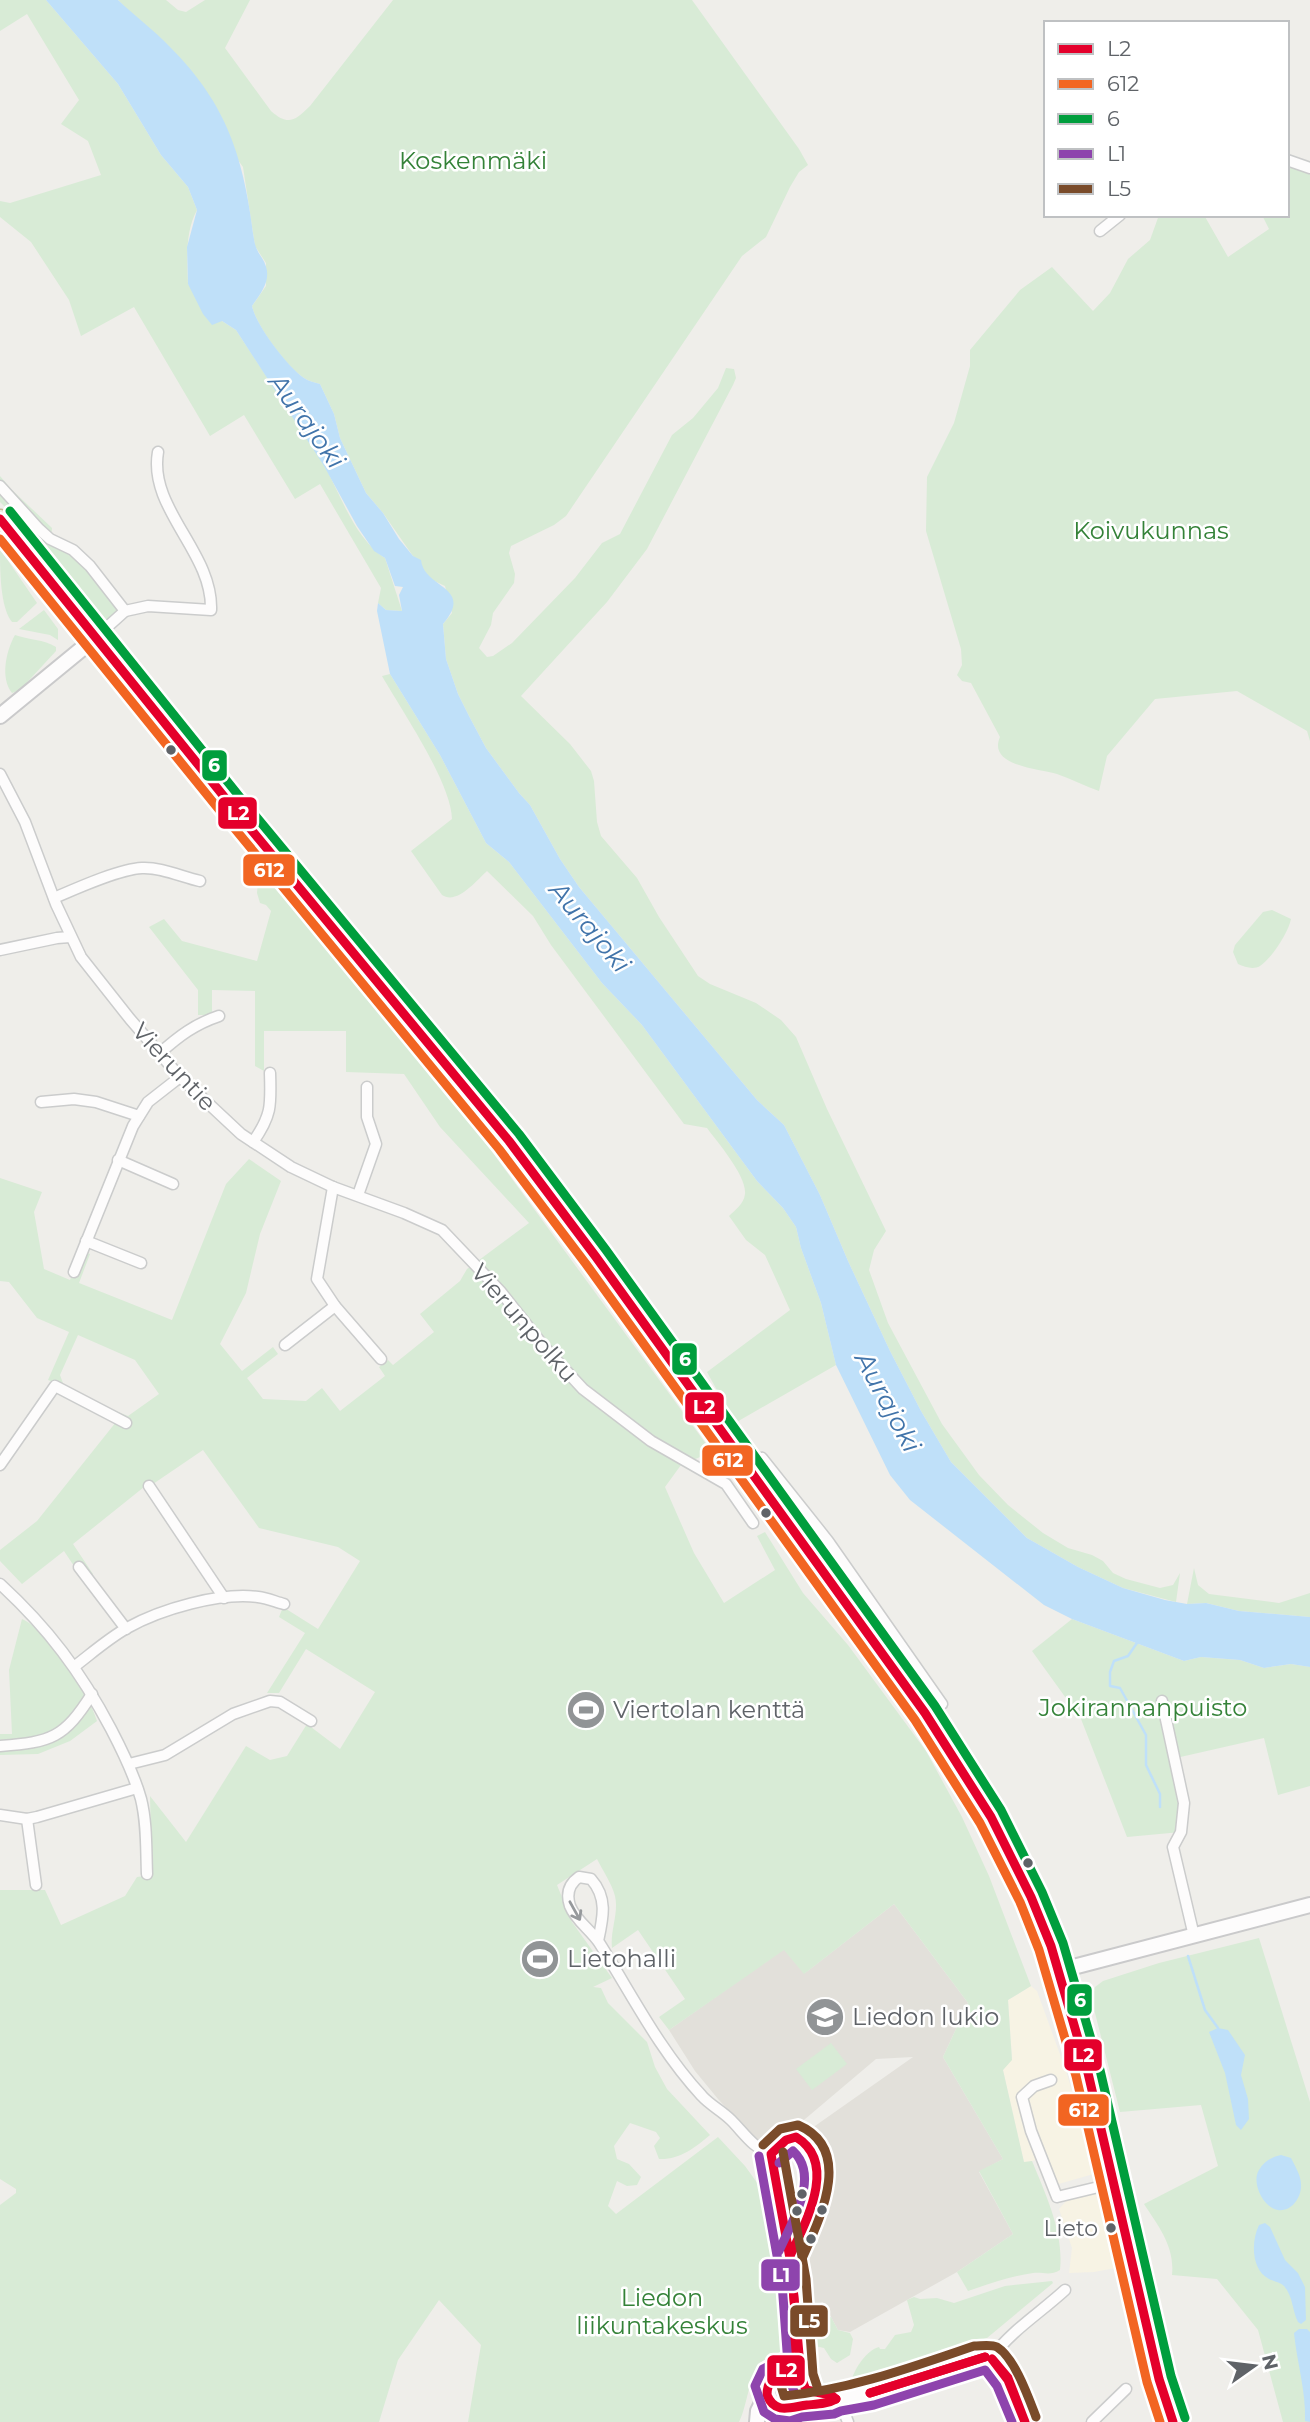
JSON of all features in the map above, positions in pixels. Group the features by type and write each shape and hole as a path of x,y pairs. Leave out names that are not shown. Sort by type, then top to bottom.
{"highway":[{"path":"0,519 91,642"},
{"path":"0,537 230,804 509,1141 596,1257 925,1713 968,1780 991,1817 1031,1897 1058,1972 1088,2073 1159,2379 1172,2422"}],"street":[{"path":"1289,161 1310,168"},
{"path":"1100,231 1118,217"},
{"path":"0,716 125,611 160,605 211,610 206,576 161,491 157,474 158,452"},
{"path":"0,486 38,529 50,539 73,550 90,566 125,611"},
{"name":"Vieruntie","path":"0,774 25,822 71,937 88,967 180,1077 241,1134 290,1167 442,1230 459,1249"},
{"path":"54,898 142,868 200,881"},
{"path":"0,950 71,937"},
{"path":"160,1053 185,1031 219,1016"},
{"path":"253,1142 266,1123 270,1110 270,1073"},
{"path":"74,1272 118,1160 139,1116 148,1102 180,1077"},
{"path":"358,1195 376,1144 368,1116 367,1087"},
{"path":"41,1102 74,1099 96,1102 139,1116"},
{"path":"118,1160 173,1184"},
{"path":"333,1187 317,1279 335,1306 381,1359"},
{"path":"86,1241 141,1263"},
{"name":"Vierunpolku","path":"459,1249 501,1292 546,1349 583,1389 651,1441 726,1484 753,1523"},
{"path":"285,1345 335,1306"},
{"path":"0,1465 55,1386 126,1423"},
{"path":"746,1467 762,1458 828,1541 942,1704"},
{"path":"149,1486 224,1598"},
{"path":"79,1567 126,1629"},
{"path":"0,1584 38,1621 75,1666 129,1764 145,1824 146,1874"},
{"path":"75,1666 126,1629 147,1618 183,1606 224,1598 258,1597 284,1604"},
{"path":"0,1745 23,1744 56,1736 76,1720 92,1694"},
{"path":"129,1764 165,1755 233,1714 270,1701 280,1702 311,1721"},
{"path":"1162,1701 1184,1803 1181,1832 1173,1847 1194,1936"},
{"path":"0,1815 27,1819 137,1788"},
{"path":"27,1819 36,1885"},
{"path":"598,1941 604,1910 602,1900 591,1879 579,1877 571,1883 570,1905 598,1941 659,2040 696,2089 755,2146 771,2154"},
{"path":"1058,1972 1310,1905"},
{"path":"1051,2080 1034,2086 1022,2097 1031,2130 1057,2197 1115,2183"},
{"path":"771,2154 786,2140 796,2137 806,2143 815,2166 817,2191 814,2202 790,2256"},
{"path":"771,2154 795,2298 805,2396 799,2405"},
{"path":"991,2358 1020,2326 1065,2290"},
{"path":"787,2370 792,2343 797,2335"},
{"path":"767,2393 772,2403 789,2409 870,2393 978,2358 991,2358"},
{"path":"991,2358 1008,2380 1025,2422"},
{"path":"787,2370 804,2383 840,2398"},
{"path":"758,2421 758,2411 767,2393 768,2382 787,2370"},
{"path":"1092,2422 1126,2389"},
{"path":"840,2398 848,2422"},
{"path":"758,2421 780,2408"}],"shaded area":[{"path":"894,1904 968,2003 943,2057 1003,2159 979,2172 1013,2234 957,2272 850,2332 838,2330 823,2302 813,2305 800,2258 824,2205 825,2184 819,2160 805,2133 913,2057 876,2059 769,2146 758,2142 718,2099 695,2071 669,2030 784,1949 805,1973"},
{"path":"1031,1986 1037,1991 1066,2071 1097,2173 1055,2185 1044,2158 1024,2163 1003,2070 1012,2059 1008,2000"},
{"path":"1096,2192 1103,2199 1121,2267 1069,2273 1072,2248 1059,2209 1067,2200"}],"green space":[{"path":"0,0 46,0 118,84 161,155 188,187 197,210 189,236 188,284 222,321 236,330 291,414 324,465 357,528 385,558 402,611 386,610 378,603 381,588 320,484 295,499 244,415 210,436 134,307 81,336 69,300 31,242 0,217 0,201 10,203 101,175 88,141 61,124 79,100 27,14 0,31"},
{"name":"Koskenmäki","path":"118,0 166,0 178,10 186,12 205,0 250,0 225,48 271,111 282,119 291,120 310,106 393,0 692,0 799,149 808,165 799,172 790,187 766,237 742,256 566,516 554,525 511,546 509,553 515,574 514,583 493,613 491,625 479,648 487,657 512,643 575,578 602,543 620,534 672,435 693,418 718,388 726,368 734,369 736,378 733,385 647,549 607,602 521,696 570,744 591,771 601,836 637,878 698,976 710,984 756,1003 781,1020 796,1037 827,1109 886,1231 874,1250 869,1270 888,1323 942,1424 979,1475 1008,1505 1043,1533 1068,1548 1103,1561 1113,1573 1126,1579 1160,1588 1173,1585 1180,1573 1176,1602 1123,1588 1078,1567 1027,1538 951,1462 890,1351 820,1195 784,1125 757,1100 579,887 530,805 486,748 458,694 446,659 443,624 452,613 445,586 432,580 422,569 366,493 340,438 334,414 320,384 306,379 289,364 265,334 255,314 252,306 266,286 266,263 255,246 243,167 133,15"},
{"name":"Koivukunnas","path":"1289,167 1310,174 1310,741 1307,731 1237,691 1155,699 1107,756 1099,791 1057,774 1028,768 1008,760 1001,754 998,747 1000,737 971,683 962,681 957,675 962,665 961,649 926,531 927,477 954,423 970,366 970,350 1020,290 1052,267 1093,311 1110,293 1128,259 1150,240 1158,217 1205,217 1228,257 1269,229 1263,217 1289,217"},
{"path":"0,476 52,528 51,539 90,566 125,611 110,624 88,610 38,542 0,502"},
{"path":"0,549 37,603 17,622 12,622 5,608"},
{"path":"44,610 58,629 58,640 50,635 19,629"},
{"path":"15,635 46,642 56,647 56,651 20,690 12,693 5,672 9,649"},
{"path":"390,674 440,755 486,843 509,862 602,983 642,1025 757,1181 783,1208 796,1227 821,1303 836,1365 735,1423 707,1372 790,1310 765,1255 746,1240 729,1216 744,1198 741,1178 707,1128 684,1124 551,945 533,916 487,871 460,894 454,897 442,895 411,851 452,819 450,804 435,767 382,676"},
{"name":"Liedon liikuntakeskus","path":"259,871 340,958 490,1149 712,1452 681,1465 665,1487 694,1553 724,1603 775,1570 757,1536 765,1532 803,1593 848,1645 926,1751 962,1817 989,1876 1031,1986 1008,2000 1012,2060 1003,2070 1024,2162 1032,2161 1057,2228 1060,2270 1017,2276 968,2291 957,2272 1013,2234 979,2171 1003,2159 943,2057 968,2003 894,1904 804,1974 784,1950 669,2030 659,2017 685,1999 638,1930 612,1948 615,1896 597,1859 557,1885 572,1922 612,1978 593,1987 601,1988 608,2003 647,2042 655,2067 667,2089 710,2135 693,2149 659,2159 654,2146 660,2138 656,2132 630,2123 614,2146 617,2159 629,2164 641,2177 637,2185 627,2186 617,2181 608,2206 616,2214 718,2137 745,2166 769,2199 791,2321 784,2352 772,2355 756,2369 739,2422 468,2422 481,2345 439,2300 398,2360 379,2422 0,2422 0,2205 16,2193 16,2189 0,2179 0,1890 45,1890 61,1925 125,1896 137,1877 152,1875 150,1796 186,1842 246,1746 270,1760 287,1756 307,1724 340,1749 375,1692 306,1649 279,1693 267,1693 305,1633 279,1617 283,1607 318,1629 360,1561 338,1547 259,1528 203,1450 153,1484 167,1505 144,1487 73,1544 93,1574 84,1581 64,1551 22,1584 0,1561 0,1550 37,1521 116,1422 104,1416 108,1408 128,1416 159,1394 135,1360 78,1335 60,1375 64,1386 48,1380 69,1332 37,1318 9,1282 0,1281 0,1178 42,1192 34,1212 44,1269 70,1280 82,1251 90,1254 79,1283 172,1320 226,1184 249,1159 281,1181 260,1234 246,1293 220,1344 242,1371 273,1347 278,1354 247,1378 263,1399 306,1401 322,1388 340,1411 385,1376 379,1367 388,1360 393,1365 434,1332 420,1314 460,1281 467,1269 529,1223 440,1127 404,1074 346,1072 346,1031 264,1031 264,1071 255,1066 255,991 212,990 212,1015 198,1015 198,990 149,927 164,919 182,941 257,961 271,911 260,903 257,893"},
{"path":"1272,910 1291,919 1279,945 1260,966 1252,968 1238,964 1233,952 1235,945 1263,912"},
{"path":"1194,1568 1198,1585 1209,1594 1279,1603 1310,1593 1310,1617 1239,1611 1206,1603 1187,1604"},
{"path":"22,1619 44,1636 67,1664 86,1695 97,1721 70,1741 38,1754 0,1755 0,1734 12,1734 9,1670"},
{"name":"Jokirannanpuisto","path":"1072,1619 1184,1661 1201,1657 1240,1660 1264,1668 1291,1664 1310,1667 1310,1786 1278,1795 1264,1738 1176,1758 1184,1803 1181,1832 1127,1837 1081,1719 1032,1651"},
{"path":"1259,1938 1310,2102 1310,2422 1283,2422 1258,2330 1217,2279 1172,2275 1168,2246 1144,2204 1218,2166 1201,2105 1120,2112 1092,2001 1095,1987 1103,1981 1159,1963"},
{"path":"831,2043 847,2064 812,2090 796,2069"},
{"path":"1053,2283 987,2338 894,2366 866,2378 852,2379 870,2352 879,2347 885,2349 895,2335 911,2332 914,2325 907,2300 914,2297 937,2298 954,2303 1005,2286"},
{"path":"831,2317 838,2330 850,2333 853,2339 850,2355 837,2363 824,2348 815,2346 813,2322"}],"water":[{"name":"Aurajoki","path":"46,0 118,0 170,47 206,90 230,135 238,158 255,244 267,271 266,283 252,306 255,314 273,345 289,364 306,379 320,384 334,414 340,438 366,493 383,513 399,539 413,556 421,560 424,570 451,595 451,612 443,624 446,659 458,694 486,748 530,805 579,887 757,1100 784,1125 820,1195 890,1351 951,1462 1027,1538 1078,1567 1123,1588 1187,1604 1206,1603 1239,1611 1310,1617 1310,1667 1291,1664 1264,1668 1240,1660 1201,1657 1184,1661 1072,1619 1044,1605 910,1500 890,1475 836,1365 821,1303 796,1227 783,1208 757,1181 642,1025 602,983 509,862 486,843 440,755 390,674 377,611 378,603 386,610 402,611 399,595 403,587 395,586 385,558 374,551 357,526 324,466 236,330 222,321 212,325 203,314 188,284 187,247 197,210 188,187 161,155 118,84"},
{"path":"1218,2028 1228,2030 1245,2055 1241,2075 1248,2099 1249,2119 1241,2130 1236,2125 1225,2073 1209,2032"},
{"path":"1281,2155 1291,2158 1300,2178 1301,2189 1292,2206 1278,2210 1263,2200 1256,2181 1263,2164"},
{"path":"1265,2223 1270,2227 1285,2260 1298,2273 1305,2287 1306,2320 1301,2324 1287,2290 1263,2275 1256,2262 1256,2232 1259,2225"},
{"path":"1299,2329 1307,2329 1310,2332 1310,2422 1305,2421 1294,2333"}],"waterway":[{"path":"1139,1640 1128,1656 1114,1661 1110,1672 1110,1686 1120,1688 1146,1735 1146,1765 1160,1794 1160,1807"},
{"path":"1188,1956 1205,2010 1218,2028"}],"transit line":[{"name":"6","path":"10,511 239,796 519,1134 606,1250 935,1706 1001,1810 1042,1892 1063,1943 1100,2070 1171,2376 1185,2418"},
{"name":"L2","path":"0,519 230,804 509,1141 596,1257 925,1713 991,1817 1031,1897 1051,1946 1088,2073 1159,2379 1173,2422"},
{"name":"612","path":"0,539 499,1149 586,1264 915,1720 980,1823 1020,1902 1039,1950 1076,2076 1147,2382 1160,2422"},
{"name":"L5","path":"763,2145 780,2129 798,2125 815,2136 825,2151 829,2169 828,2188 816,2227 801,2261"},
{"name":"L2","path":"796,2137 809,2148 817,2177 810,2211 790,2256 791,2264 771,2154 786,2140 796,2137"},
{"name":"L1","path":"779,2163 793,2151 801,2162 804,2187 796,2214 779,2251"},
{"name":"L5","path":"783,2152 806,2279 813,2374 817,2386"},
{"name":"L1","path":"759,2156 782,2283 789,2378 795,2394"},
{"name":"L2","path":"791,2264 801,2377 806,2390 831,2395 836,2399"},
{"name":"L2","path":"791,2264 797,2335 792,2343 787,2370 772,2379 767,2395 774,2405 784,2408 822,2404 836,2399"},
{"name":"L5","path":"792,2381 781,2386 784,2396 832,2389 974,2346 992,2346 1004,2352 1010,2360 1036,2417"},
{"name":"L2","path":"870,2393 985,2357"},
{"name":"L2","path":"870,2393 985,2357"},
{"name":"L1","path":"782,2359 763,2369 755,2386 764,2412 775,2419 790,2421 874,2405 985,2370 997,2386 1012,2422"},
{"name":"L2","path":"992,2359 1008,2378 1025,2422 1008,2380 992,2359"}],"place":[{"name":"Viertolan kenttä","path":"586,1710"},
{"name":"Lietohalli","path":"540,1959"},
{"name":"Liedon lukio","path":"825,2017"},
{"name":"Lieto","path":"1111,2228"}]}
